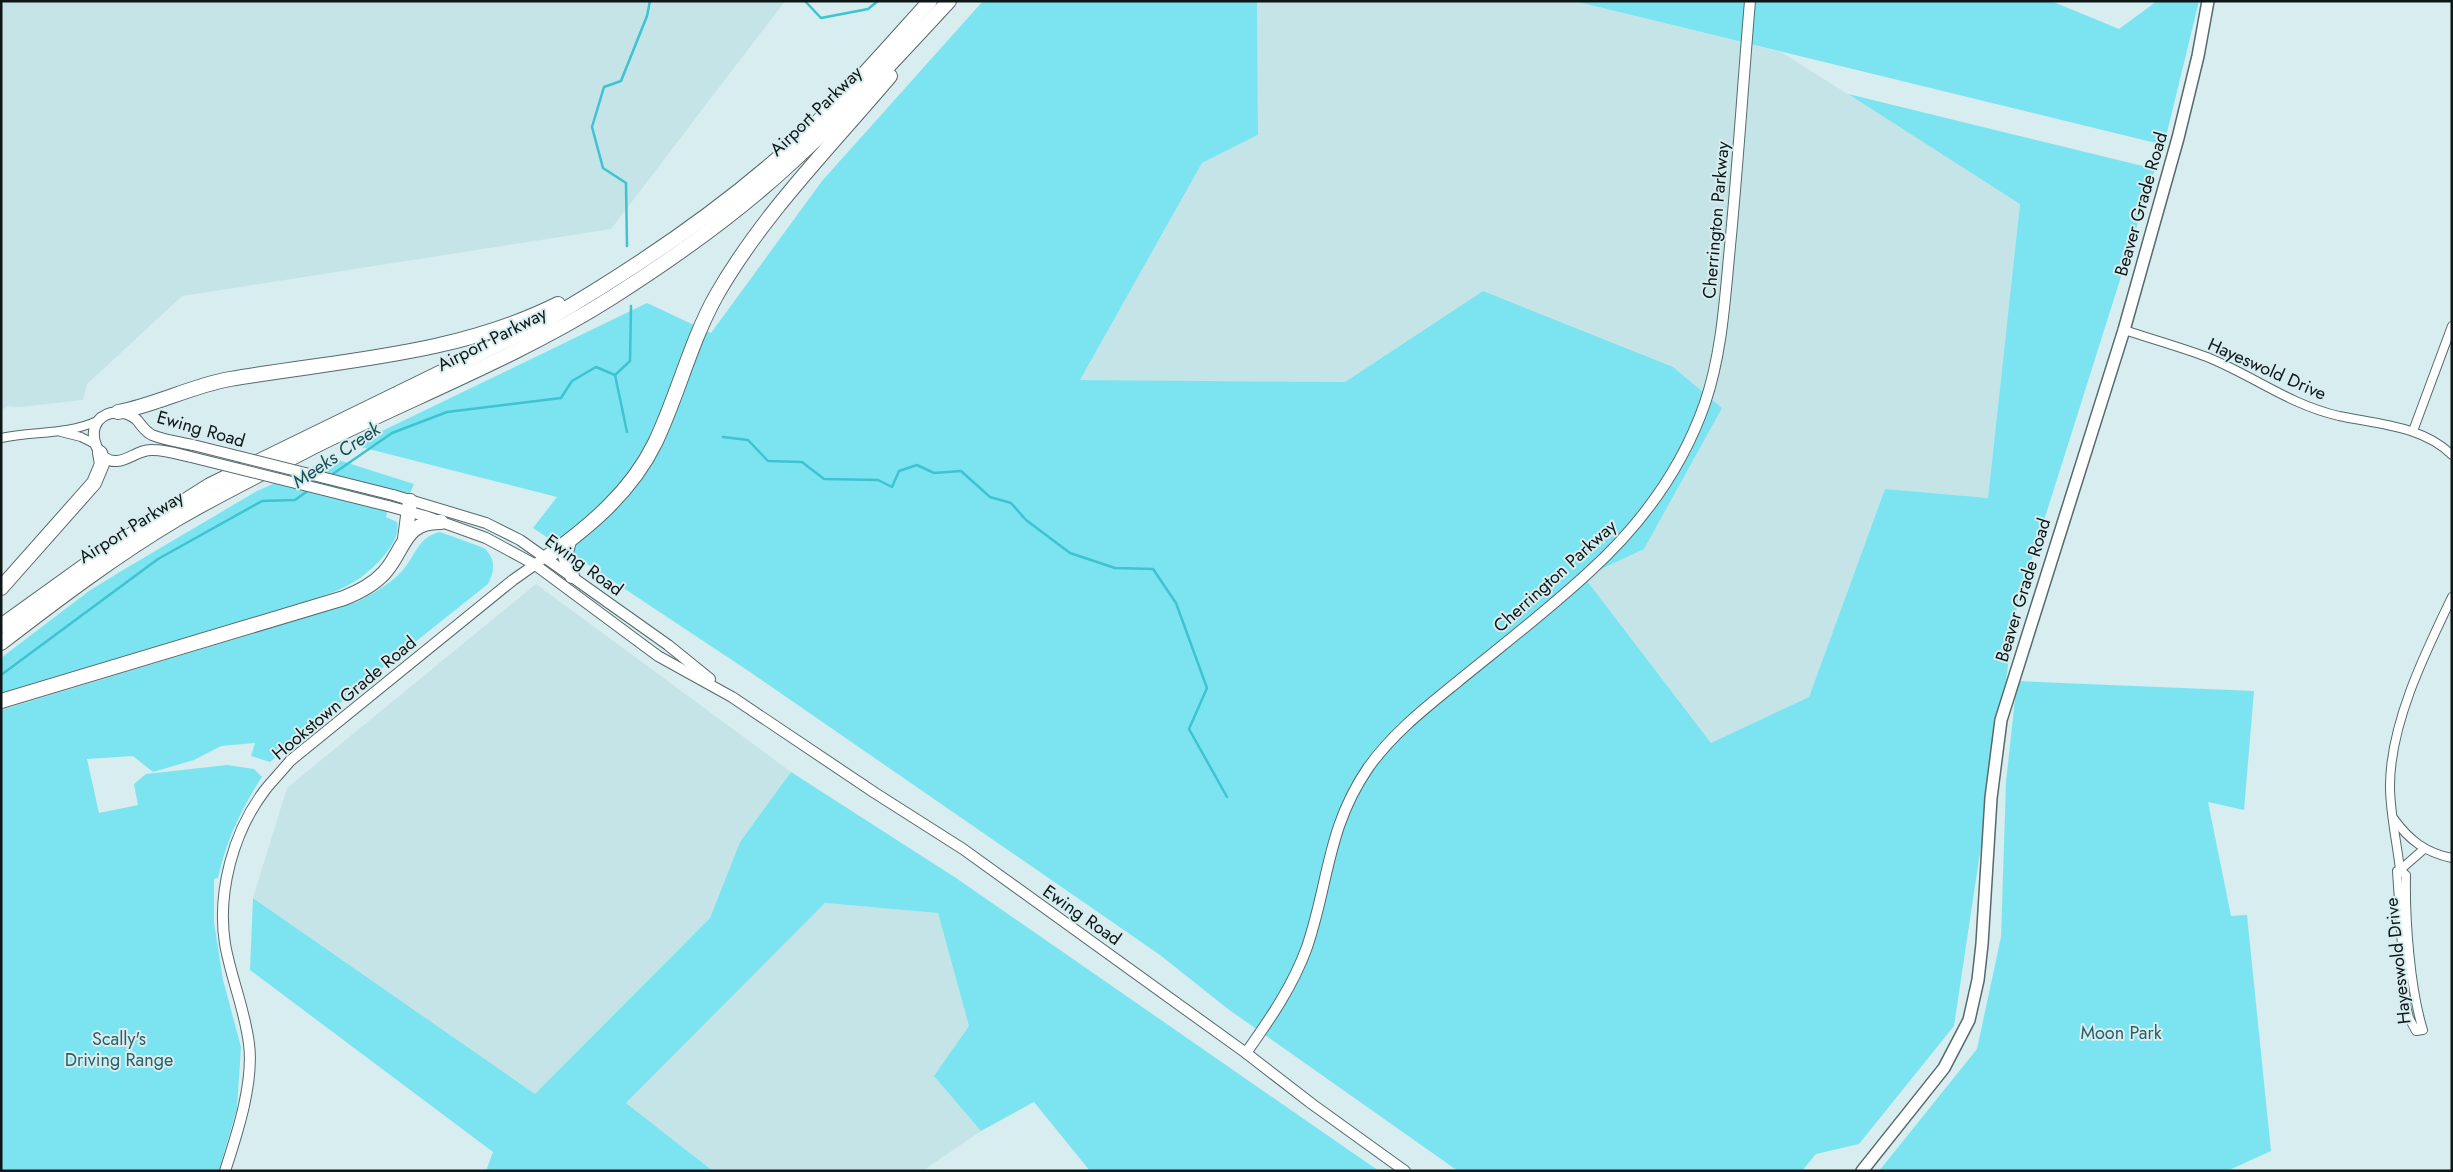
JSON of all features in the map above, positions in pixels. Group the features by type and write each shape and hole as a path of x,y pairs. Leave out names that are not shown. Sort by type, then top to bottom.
{"highway":[{"name":"Airport Parkway","path":"1,626 101,554 210,485 538,325 583,299 634,265 724,202 785,152 930,1"},
{"name":"Airport Parkway","path":"1,643 76,585 178,518 317,446 521,348 608,300 680,252 734,212 796,158 842,115 951,1"},
{"path":"547,557 608,508 639,470 661,429 702,323 726,280 768,220 951,1"},
{"path":"118,412 136,409 206,384 400,354 462,340 541,312 634,265"},
{"path":"1,588 94,483 102,464 97,448"},
{"path":"1,700 142,660 349,596 364,589 382,574 397,556 405,539 410,506"},
{"path":"405,539 421,524 441,522"},
{"path":"569,541 565,556 572,576"}],"main road":[{"name":"Beaver Grade Road","path":"1862,1171 1944,1068 1969,1020 1980,963 1990,798 2001,720 2124,330 2178,138 2198,56 2208,1"}],"street":[{"name":"Cherrington Parkway","path":"1246,1052 1285,995 1299,967 1313,928 1338,825 1369,767 1410,720 1584,577 1623,540 1656,499 1692,433 1706,399 1722,322 1738,159 1750,1"},
{"path":"2414,431 2452,326"},
{"name":"Hayeswold Drive","path":"2124,330 2207,357 2280,396 2312,408 2414,431 2436,442 2452,455"},
{"name":"Ewing Road","path":"118,412 132,416 148,433 154,436 393,496 441,522 486,538 534,564 658,656 732,697"},
{"path":"1,438 23,433 60,432 82,428 97,422 110,413 118,412"},
{"path":"97,422 93,435 97,448"},
{"path":"60,432 81,437 97,448"},
{"name":"Ewing Road","path":"97,448 108,459 115,461 137,452 151,450 191,457 388,506 410,506 486,522 547,557 668,645 732,697 875,794 963,849 1246,1052 1312,1104 1405,1171"},
{"name":"Hookstown Grade Road","path":"225,1171 249,1079 250,1046 225,944 223,907 226,878 240,834 264,790 290,761 534,564 547,557"},
{"name":"Hayeswold Drive","path":"2400,870 2406,874 2408,929 2416,1004 2423,1030 2420,1031 2416,1031 2414,1028 2406,1006 2396,885 2397,871 2400,870 2393,817 2390,772 2396,734 2405,705 2452,597"},
{"path":"2393,817 2407,836 2424,849 2452,858"},
{"path":"2400,870 2424,849"}],"shaded area":[{"path":"1,1 785,1 611,229 182,296 87,384 83,400 19,407 8,406 1,410"},
{"path":"1257,1 1574,1 1781,52 2020,203 1988,498 1885,489 1809,697 1711,743 1584,577 1483,291 1345,382 1080,380 1202,163 1258,135"},
{"path":"536,584 791,772 740,842 710,918 535,1094 253,898 287,788"},
{"path":"825,903 938,913 969,1026 935,1076 981,1131 922,1171 713,1171 626,1103"}],"green space":[{"path":"983,1 1257,1 1258,135 1202,163 1080,380 1345,382 1483,291 1673,367 1722,408 1644,549 1584,577 1711,743 1809,697 1885,489 1988,498 2020,204 1848,94 2155,169 2017,606 1954,1026 1859,1144 1816,1154 1802,1171 1458,1171 1228,1009 1160,955 750,672 533,528 557,497 353,445 647,303 711,333 822,181"},
{"path":"1574,1 2051,1 2119,29 2157,1 2199,1 2164,145"},
{"path":"332,458 414,484 410,493 392,491 386,517 397,522 395,538 380,561 353,583 321,597 296,605 1,693 1,658 89,591 257,491"},
{"name":"Scally's Driving Range","path":"440,532 484,548 488,552 491,556 493,569 488,584 370,678 270,762 251,756 255,743 221,746 194,760 153,772 133,756 87,759 99,813 138,805 134,784 146,774 227,765 254,769 262,777 247,801 235,826 225,851 218,878 214,879 214,922 223,980 241,1047 237,1108 219,1171 1,1171 1,710 357,602 393,580 407,565 422,542 433,534"},
{"name":"Moon Park","path":"2017,681 2254,691 2244,810 2208,802 2231,916 2247,915 2271,1151 2227,1171 1879,1171 1977,1049 2001,937 2006,782"},
{"path":"791,772 956,878 1379,1171 1090,1171 1034,1102 981,1131 934,1076 969,1026 938,913 825,903 626,1103 713,1171 486,1171 493,1152 250,970 253,898 535,1094 710,918 740,842"}],"waterway":[{"name":"Meeks Creek","path":"627,246 626,183 603,168 592,127 604,87 621,81 647,16 650,1"},
{"name":"Meeks Creek","path":"805,1 821,18 868,9 878,1"},
{"name":"Meeks Creek","path":"330,476 392,433 447,412 561,398 572,381 596,367 615,375 630,361 631,306"},
{"path":"615,375 627,432"},
{"path":"723,437 748,440 768,461 802,462 824,479 878,480 892,487 899,471 917,465 934,473 961,471 990,497 1011,503 1026,520 1070,553 1115,568 1153,569 1176,603 1207,688 1189,729 1227,797"},
{"name":"Meeks Creek","path":"1,675 158,559 262,501 295,500 309,490"}]}
